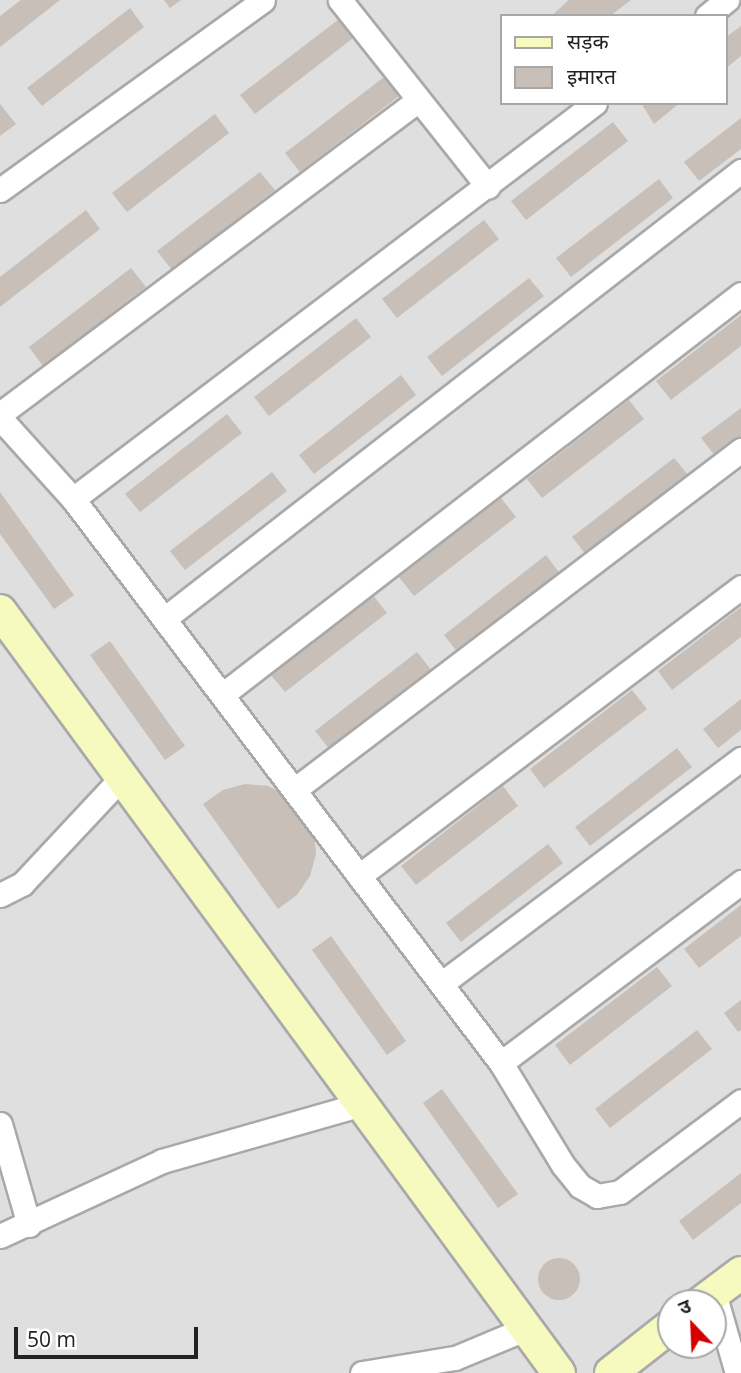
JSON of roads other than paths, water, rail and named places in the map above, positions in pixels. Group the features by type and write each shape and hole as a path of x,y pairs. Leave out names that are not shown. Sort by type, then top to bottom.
{"street":[{"path":"0,190 263,0"},
{"path":"340,0 417,102 488,187"},
{"path":"710,14 727,0"},
{"path":"417,102 0,416 73,499 501,1063 563,1165 580,1186 597,1196 620,1192 741,1101"},
{"path":"73,499 488,187 592,105"},
{"path":"164,620 741,171"},
{"path":"222,695 741,294"},
{"path":"293,790 741,450"},
{"path":"359,876 741,587"},
{"path":"0,611 559,1373"},
{"path":"441,984 741,759"},
{"path":"0,895 22,884 122,777"},
{"path":"501,1063 741,882"},
{"path":"0,1236 29,1225 137,1170 362,1104"},
{"path":"0,1124 29,1225"},
{"path":"720,1289 741,1273"},
{"path":"362,1373 455,1365 527,1328"},
{"path":"611,1373 657,1337"},
{"path":"727,1347 737,1373"}]}
